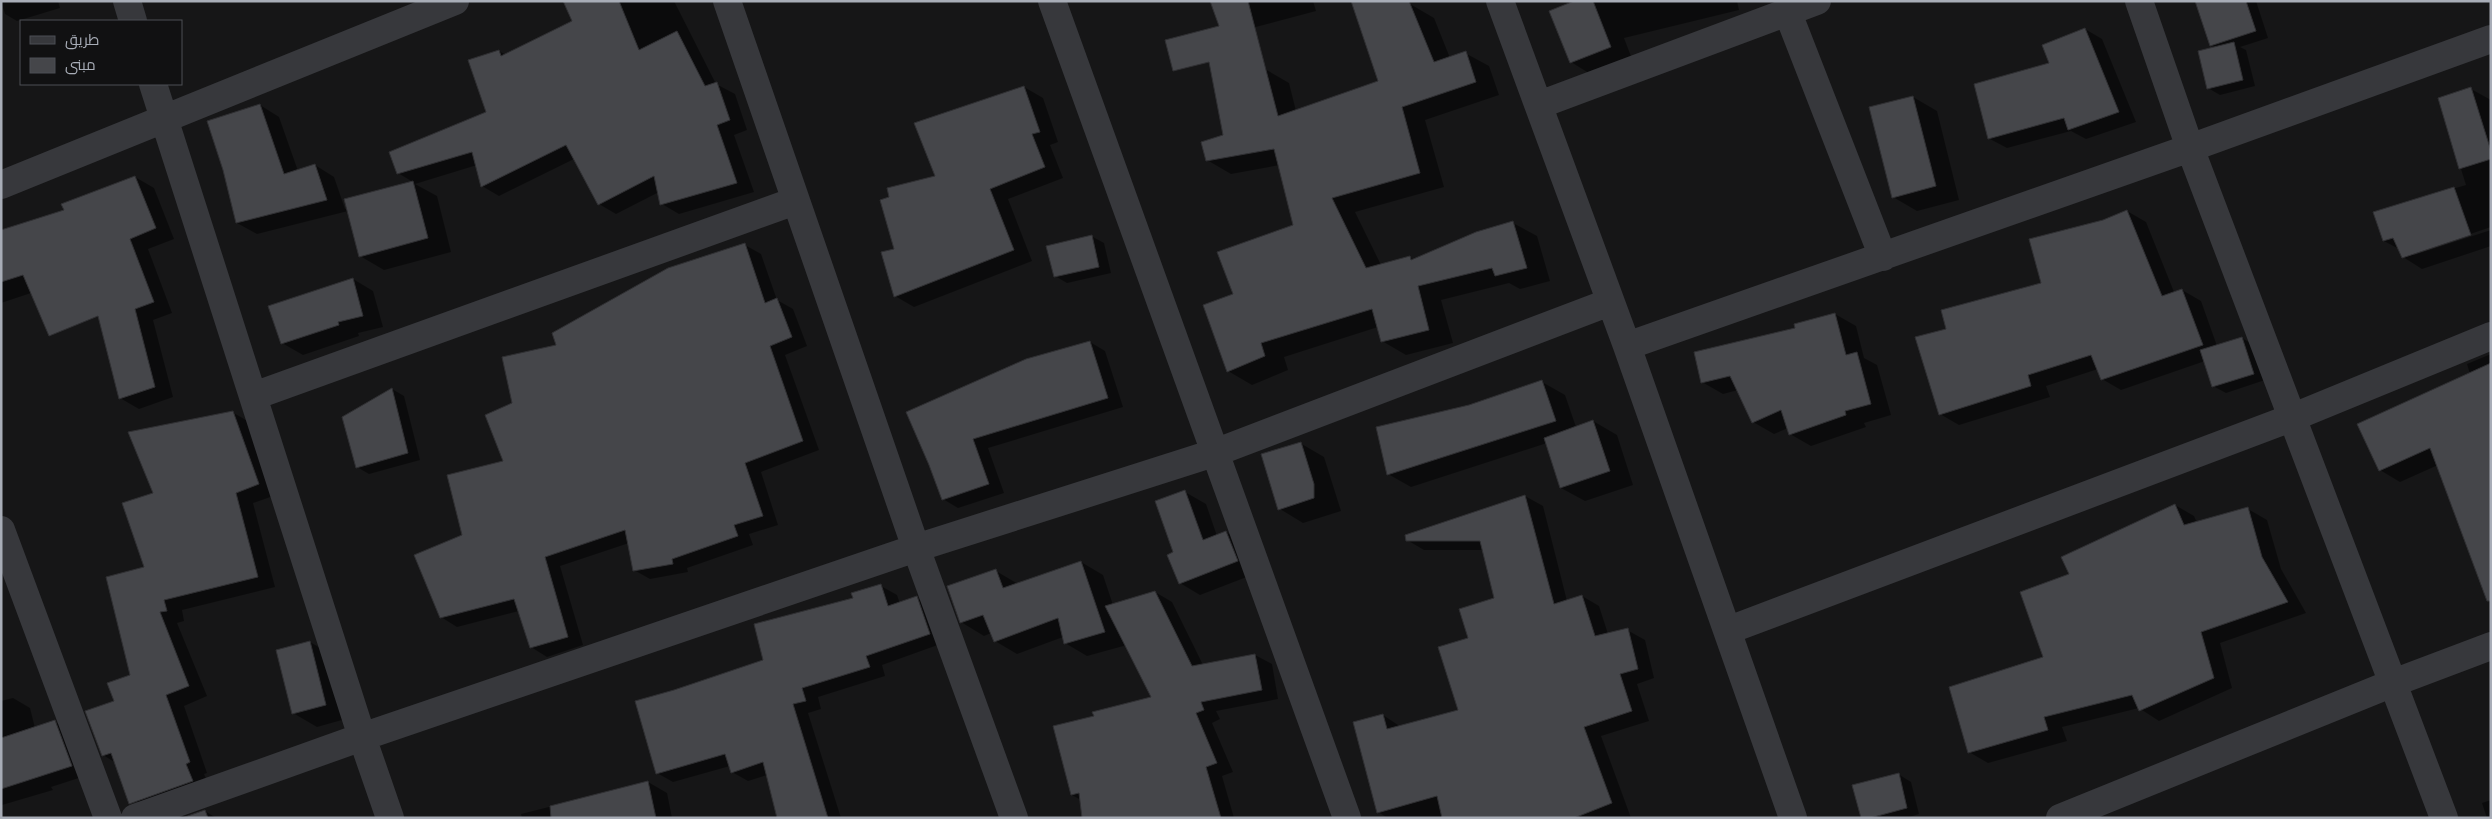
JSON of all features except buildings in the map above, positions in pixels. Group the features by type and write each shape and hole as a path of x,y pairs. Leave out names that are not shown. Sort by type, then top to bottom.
{"street":[{"path":"127,1 133,20"},
{"path":"1,185 455,1"},
{"path":"727,1 916,548 1014,818"},
{"path":"1052,1 1347,818"},
{"path":"1500,1 1729,630 1793,818"},
{"path":"1538,106 1817,1"},
{"path":"2139,1 2190,148 2444,818"},
{"path":"1788,12 1883,257"},
{"path":"1627,346 2190,148 2491,39"},
{"path":"153,85 362,737 390,818"},
{"path":"254,396 795,201"},
{"path":"135,818 362,737 916,548 1216,452 1610,302"},
{"path":"1729,630 2291,418 2491,336"},
{"path":"1,530 108,818"},
{"path":"2060,818 2393,683 2491,646"}]}
